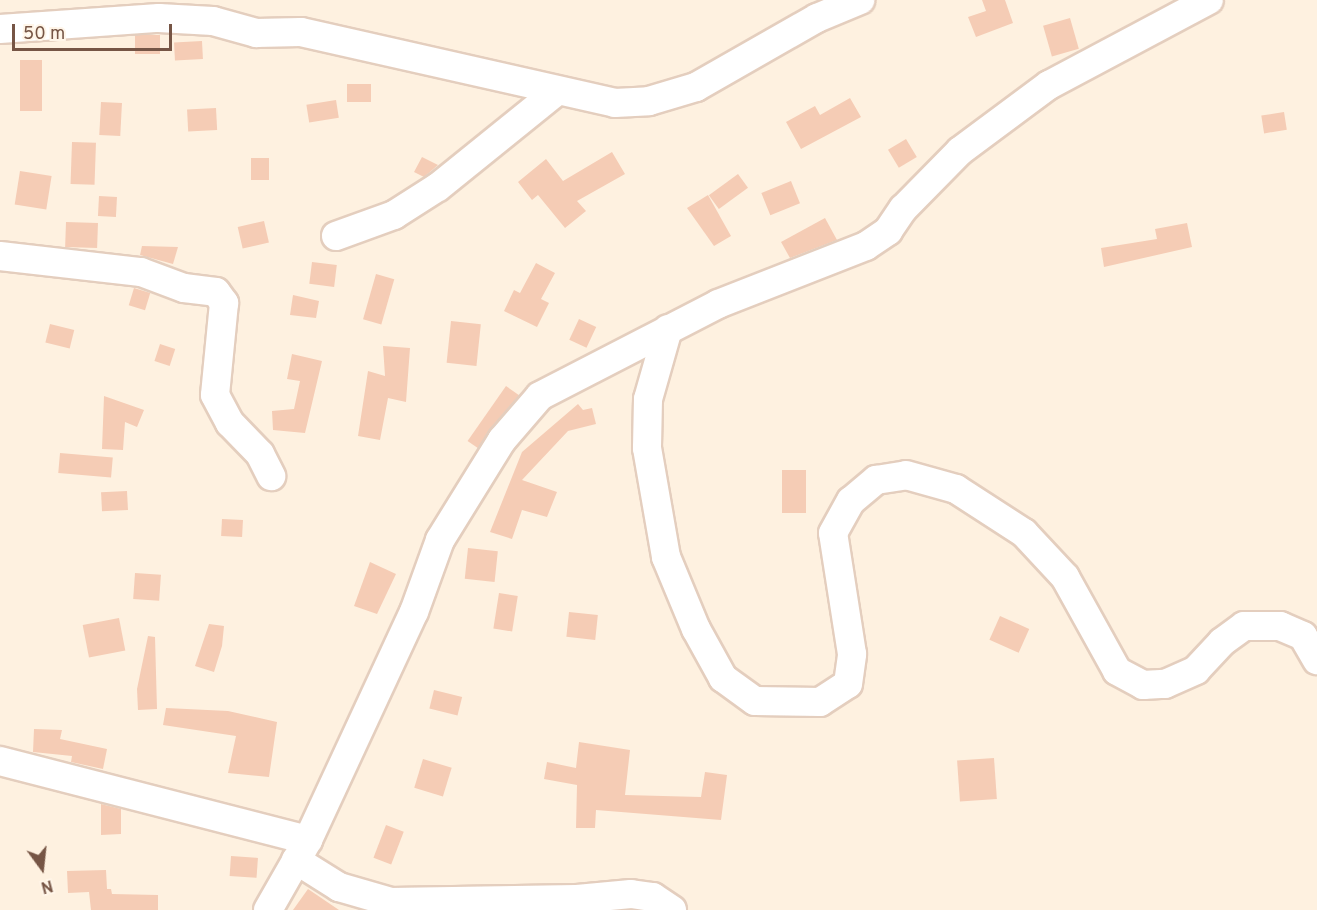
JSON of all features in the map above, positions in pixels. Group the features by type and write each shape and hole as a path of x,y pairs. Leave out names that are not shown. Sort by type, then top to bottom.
{"street":[{"path":"0,29 110,12 213,21 256,33 302,32 615,103 668,95 696,87 817,18 860,0"},
{"path":"268,910 302,850 414,612 440,540 502,440 540,396 718,304 866,246 888,231 908,203 960,151 1048,85 1174,10 1209,0"},
{"path":"336,236 394,215 438,187 557,91"},
{"path":"0,256 141,272 184,288 216,292 224,303 215,395 230,423 260,454 271,476"},
{"path":"668,329 648,399 647,448 666,557 696,629 723,678 755,701 820,702 848,684 852,654 833,533 851,501 876,480 906,475 956,489 1024,533 1065,577 1117,671 1143,685 1165,684 1196,670 1222,642 1244,626 1280,626 1303,636 1317,660"},
{"path":"0,761 302,850 339,887 391,902 577,899 631,894 653,897 672,910"}],"building":[{"path":"982,0 1005,0 1013,23 976,37 968,17 986,11"},
{"path":"1070,18 1079,49 1052,56 1043,26"},
{"path":"135,35 160,35 160,54 135,54"},
{"path":"202,41 203,59 175,60 174,42"},
{"path":"20,60 42,60 42,111 20,111"},
{"path":"347,84 371,84 371,102 347,102"},
{"path":"850,98 861,117 801,149 786,122 815,106 820,115"},
{"path":"336,100 339,118 309,122 306,105"},
{"path":"101,102 122,103 120,136 99,135"},
{"path":"216,108 217,130 188,131 187,110"},
{"path":"1284,112 1287,130 1264,133 1261,116"},
{"path":"906,139 917,157 899,168 888,150"},
{"path":"72,142 96,143 95,185 71,184"},
{"path":"612,152 625,174 577,201 586,211 565,228 538,195 532,200 518,182 546,159 563,181"},
{"path":"422,157 438,165 424,177 414,172"},
{"path":"251,158 269,158 269,180 251,180"},
{"path":"20,171 52,176 46,210 15,205"},
{"path":"738,174 748,188 719,209 709,195"},
{"path":"791,181 800,203 770,215 761,193"},
{"path":"708,195 731,236 714,246 687,208"},
{"path":"99,196 117,197 116,217 98,216"},
{"path":"825,218 837,240 790,258 781,242"},
{"path":"264,221 269,242 243,249 238,227"},
{"path":"66,222 98,223 97,248 65,247"},
{"path":"1187,223 1192,247 1104,267 1101,248 1157,239 1155,229"},
{"path":"142,246 178,247 173,264 140,255"},
{"path":"312,262 337,265 334,287 309,284"},
{"path":"536,263 555,273 541,299 549,303 537,327 504,311 514,290 520,293"},
{"path":"376,274 394,279 381,324 363,319"},
{"path":"134,288 150,293 145,310 129,305"},
{"path":"293,295 319,301 316,318 290,315"},
{"path":"579,319 596,327 586,348 569,340"},
{"path":"451,321 481,324 476,366 447,363"},
{"path":"50,324 74,330 70,348 45,342"},
{"path":"160,344 175,349 170,366 154,361"},
{"path":"383,346 410,348 406,402 388,398 380,440 358,436 368,371 385,376"},
{"path":"292,354 322,361 305,433 273,430 272,411 294,409 300,381 287,379"},
{"path":"506,386 519,395 481,450 468,441"},
{"path":"104,396 144,410 137,427 125,422 123,450 102,449"},
{"path":"578,404 583,410 592,408 596,424 568,431 522,480 557,492 547,517 522,510 512,539 490,532 522,452"},
{"path":"60,453 113,458 111,478 58,473"},
{"path":"782,470 806,470 806,513 782,513"},
{"path":"127,491 128,510 102,511 101,492"},
{"path":"222,519 243,520 242,537 221,536"},
{"path":"468,548 498,551 495,582 465,579"},
{"path":"370,562 396,574 377,614 354,606"},
{"path":"135,573 161,575 159,601 133,599"},
{"path":"499,593 518,596 512,632 493,629"},
{"path":"569,612 598,615 595,640 566,637"},
{"path":"1000,616 1029,629 1019,653 989,640"},
{"path":"119,618 125,650 89,657 83,625"},
{"path":"209,624 224,626 222,646 214,672 195,666"},
{"path":"148,636 155,637 157,709 138,710 137,689"},
{"path":"434,690 462,697 458,715 429,708"},
{"path":"166,708 228,711 277,722 269,777 228,773 236,736 163,725"},
{"path":"34,729 62,730 60,739 107,749 103,769 71,762 72,756 33,752"},
{"path":"579,742 630,750 625,795 701,797 705,772 727,775 721,820 596,810 595,828 576,828 577,785 544,779 547,762 576,768"},
{"path":"994,758 997,799 960,801 957,761"},
{"path":"423,759 452,768 443,796 414,788"},
{"path":"101,804 121,809 121,834 101,835"},
{"path":"386,825 404,832 391,864 373,858"},
{"path":"231,856 258,858 257,878 230,876"},
{"path":"106,870 107,889 111,889 112,894 158,895 158,910 91,910 89,892 68,893 67,871"},
{"path":"308,889 339,910 293,910"}]}
